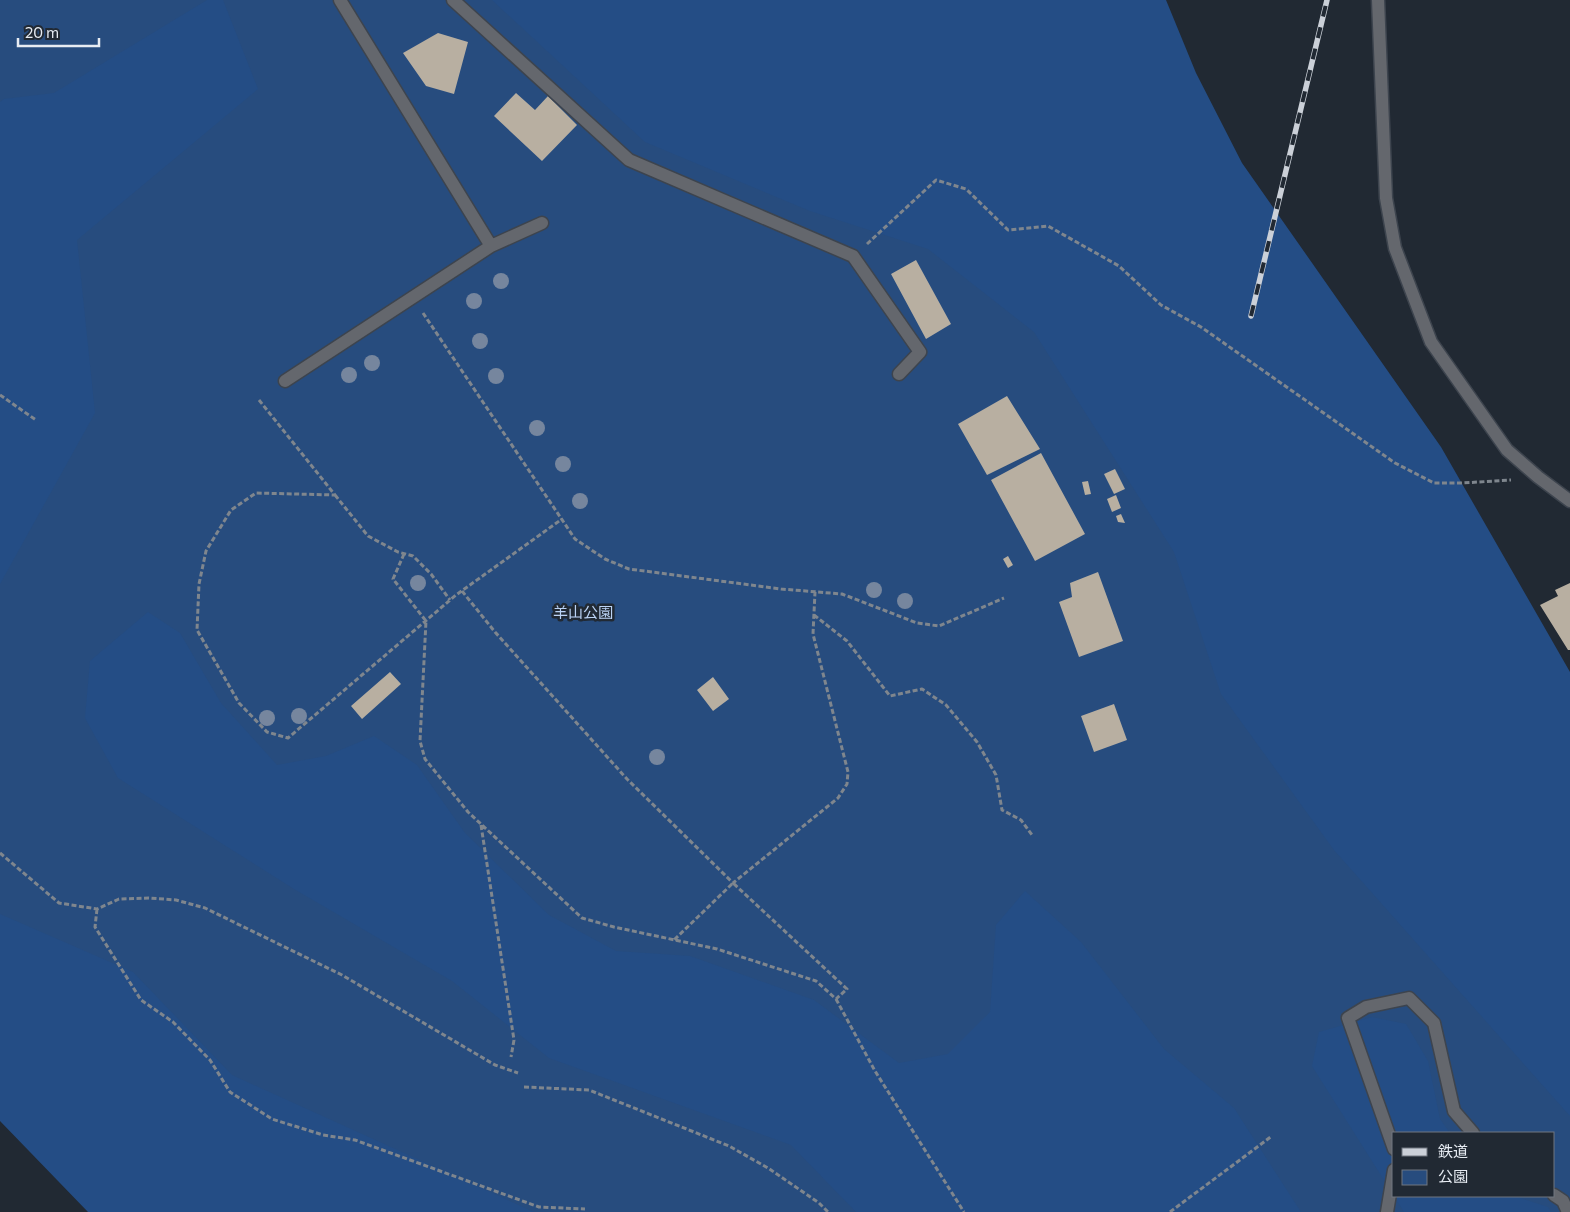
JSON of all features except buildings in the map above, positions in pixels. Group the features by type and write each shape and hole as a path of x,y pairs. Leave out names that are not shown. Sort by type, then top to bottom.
{"lane":[{"path":"340,0 491,246"},
{"path":"453,0 629,160 854,256 920,352 899,374"},
{"path":"1378,0 1386,198 1395,248 1431,342 1507,450 1570,501"},
{"path":"285,381 491,246 542,223"},
{"path":"1392,1143 1348,1018 1366,1007 1409,998 1434,1023 1454,1110 1472,1132"},
{"path":"1387,1212 1392,1182"},
{"path":"1555,1196 1563,1201 1568,1212"}],"path":[{"path":"854,256 936,180 966,188 1008,230 1048,226 1119,266 1161,305 1202,327 1395,463 1434,483 1462,483 1538,477"},
{"path":"413,298 575,539 605,559 629,569 842,594 917,623 939,626 1004,598"},
{"path":"0,395 36,420"},
{"path":"259,400 368,536 404,554 413,556 431,574 450,600"},
{"path":"335,495 256,494 231,510 206,550 199,584 196,630 239,703 268,732 288,738 450,600 562,519"},
{"path":"404,554 393,579 426,621 420,741 425,759 468,812 582,918 614,927 716,949 816,981 836,999 875,1072 964,1212"},
{"path":"462,591 626,779 733,883 848,989 836,999"},
{"path":"674,940 733,883 838,798 847,784 848,772 813,634 814,592"},
{"path":"814,614 847,641 890,696 922,689 946,705 976,742 996,776 1002,810 1021,820 1032,835"},
{"path":"481,824 514,1040 511,1057"},
{"path":"0,854 59,903 97,909 119,899 135,897 176,900 205,908 342,975 495,1065 518,1073"},
{"path":"97,909 95,927 141,1000 173,1022 203,1054 230,1092 272,1119 323,1135 355,1140 539,1207 585,1209"},
{"path":"524,1087 589,1090 729,1146 768,1168 819,1203 828,1212"},
{"path":"1170,1212 1272,1136"}],"green space":[{"name":"羊山公園","path":"0,0 664,0 1570,746 1570,1212 518,1212 358,1150 0,952"}],"shaded area":[{"path":"207,0 223,0 258,89 77,240 95,413 0,584 0,102 4,99 54,93"},
{"path":"492,0 1166,0 1196,73 1242,163 1441,447 1570,672 1570,1116 1334,850 1221,694 1174,552 1034,332 928,249 810,211 645,142"},
{"path":"148,612 180,633 221,703 277,765 326,756 374,736 417,765 465,833 549,915 616,951 690,956 814,1000 899,1063 948,1054 990,1012 996,925 1025,891 1081,942 1164,1049 1234,1108 1301,1212 856,1212 791,1145 549,1058 452,981 294,889 118,778 85,718 90,661"},
{"path":"0,914 133,972 232,1075 534,1212 88,1212 0,1121"},
{"path":"1372,1017 1406,1024 1428,1061 1440,1119 1449,1132 1392,1132 1392,1193 1312,1066 1319,1032"},
{"path":"1395,1197 1517,1197 1548,1207 1551,1212 1404,1212"}],"railway":[{"path":"1251,316 1327,0"}]}
